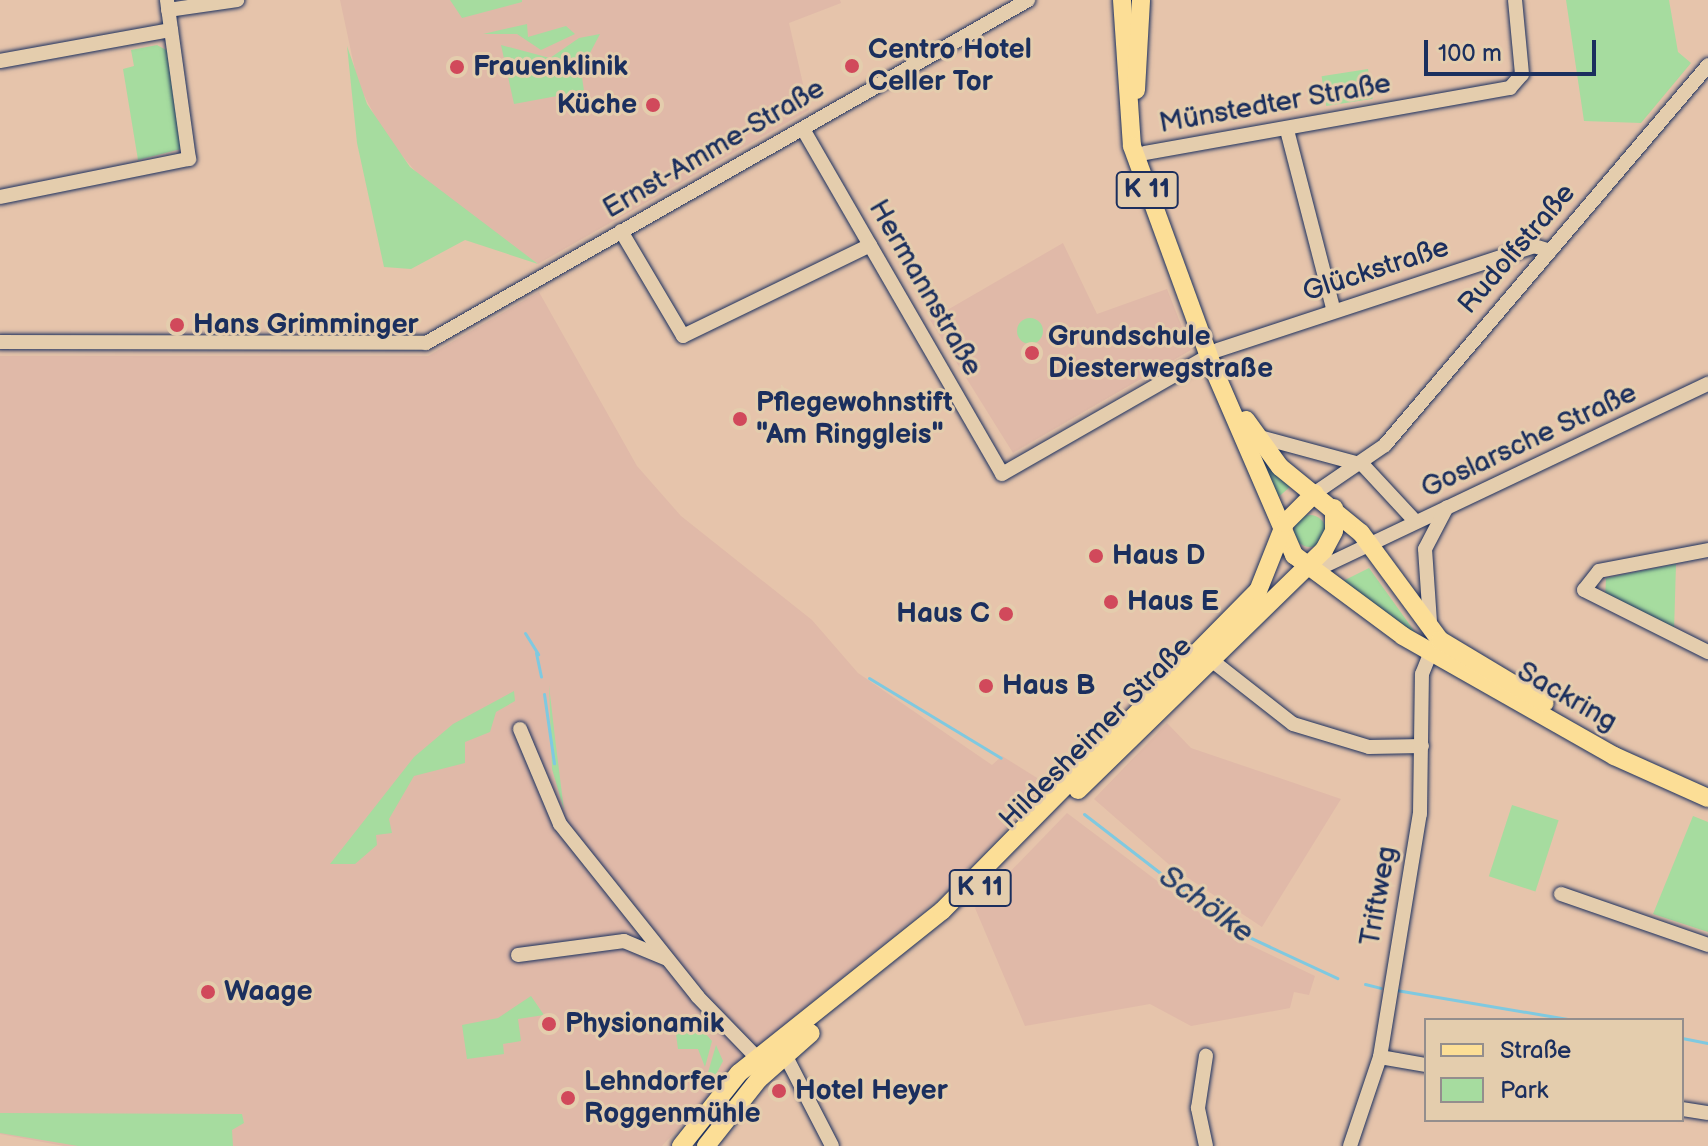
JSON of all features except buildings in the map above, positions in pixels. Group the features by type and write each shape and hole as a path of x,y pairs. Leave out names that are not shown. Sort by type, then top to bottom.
{"main road":[{"name":"K 11","path":"1122,0 1132,146 1282,533"},
{"name":"K 11","path":"1141,0 1136,98 1145,153 1213,353 1255,436 1334,508 1333,537 1304,566"},
{"name":"K 11","path":"1282,533 1294,509 1315,493"},
{"path":"1334,508 1369,543 1435,646"},
{"path":"1282,533 1304,566"},
{"name":"Hildesheimer Straße","path":"763,1064 942,911 1258,591 1282,533"},
{"name":"Hildesheimer Straße","path":"782,1048 947,920 1304,566"},
{"name":"Sackring","path":"1304,566 1403,636 1435,646 1608,739 1708,785"},
{"name":"Sackring","path":"1435,646 1614,756 1708,798"},
{"name":"K 11","path":"681,1146 763,1064"},
{"name":"K 11","path":"706,1146 763,1064"}],"street":[{"path":"0,197 189,159 168,5 237,0"},
{"name":"Ernst-Amme-Straße","path":"0,342 426,343 1028,0"},
{"name":"Münstedter Straße","path":"1145,153 1287,130 1519,84 1515,0"},
{"path":"0,61 171,30"},
{"name":"Rudolfstraße","path":"1315,493 1363,465 1708,65"},
{"name":"Hermannstraße","path":"803,129 1002,474"},
{"path":"1287,130 1333,308"},
{"path":"621,231 683,336 870,245"},
{"name":"Glückstraße","path":"1002,474 1213,353 1333,308 1534,246 1550,251"},
{"name":"Goslarsche Straße","path":"1304,566 1318,569 1708,384"},
{"path":"1255,436 1363,465 1415,521"},
{"path":"1435,646 1424,598 1425,549 1447,507"},
{"path":"1708,550 1600,570 1588,576 1584,590 1708,652"},
{"name":"Triftweg","path":"1350,1146 1380,1057 1420,814 1422,674 1435,646"},
{"path":"1210,659 1293,724 1369,747 1422,746"},
{"path":"520,729 551,812 671,961 763,1064"},
{"path":"1561,894 1708,945"},
{"path":"518,955 624,941 671,961"},
{"path":"782,1048 832,1146"},
{"path":"1206,1056 1198,1108 1206,1146"},
{"path":"1380,1057 1424,1065"},
{"path":"1684,1109 1708,1113"}],"shaded area":[{"path":"340,0 840,0 841,3 789,23 809,110 538,264 422,179 386,137 358,84"},
{"name":"Grundschule Diesterwegstraße","path":"1063,243 1097,314 1167,289 1191,350 1013,453 930,320"},
{"path":"539,292 637,466 681,516 812,620 858,673 992,765 1002,756 1050,786 930,905 746,1056 662,1146 64,1146 0,1134 0,356 428,356"},
{"path":"1167,723 1191,748 1341,799 1262,927 1173,868 1094,799"},
{"path":"1067,813 1229,935 1315,976 1309,995 1294,992 1290,1008 1191,1026 1150,1004 1025,1026 975,908"}],"green space":[{"path":"450,0 522,0 522,2 462,18"},
{"path":"1566,0 1669,0 1678,52 1691,63 1641,123 1584,121"},
{"path":"527,24 528,37 566,26 575,34 541,50 517,34 483,34"},
{"path":"600,34 581,70 584,91 514,104 501,45 550,58 579,38"},
{"path":"157,45 168,51 181,149 138,160 123,69 134,66 131,50"},
{"path":"347,46 367,104 410,167 538,264 465,240 411,269 384,267 357,143"},
{"path":"1368,69 1373,99 1326,106 1322,76"},
{"path":"1030,318 1039,322 1043,331 1039,340 1030,344 1021,340 1017,331 1021,322"},
{"path":"1264,459 1292,485 1274,501 1260,461"},
{"path":"1310,515 1321,520 1326,531 1321,542 1310,547 1299,542 1294,531 1299,520"},
{"path":"1676,564 1674,631 1605,599 1606,578"},
{"path":"1369,568 1415,632 1414,635 1337,584"},
{"path":"549,685 555,738 564,810 552,769"},
{"path":"514,691 515,701 496,712 490,732 465,742 465,763 414,776 389,819 392,833 376,835 377,845 355,864 330,864 414,757 453,724"},
{"path":"1512,805 1559,820 1535,891 1489,876"},
{"path":"1693,816 1708,822 1708,932 1653,914"},
{"path":"531,996 544,1015 518,1019 521,1041 503,1044 504,1054 467,1059 462,1025 498,1018"},
{"path":"690,1016 712,1041 705,1067 698,1049 678,1049 675,1027"},
{"path":"716,1045 723,1061 708,1090 707,1076"},
{"path":"0,1113 242,1114 244,1123 232,1130 233,1146 78,1146 0,1133"}],"waterway":[{"name":"Schölke","path":"525,633 538,654"},
{"path":"536,653 541,676"},
{"name":"Schölke","path":"869,678 1001,758"},
{"path":"544,694 554,763"},
{"name":"Schölke","path":"1084,814 1234,930 1337,978"},
{"name":"Schölke","path":"1365,984 1381,988"},
{"name":"Schölke","path":"1396,990 1561,1018"},
{"name":"Schölke","path":"1684,1038 1708,1043"}],"place":[{"name":"Centro Hotel Celler Tor","path":"852,66"},
{"name":"Frauenklinik","path":"457,67"},
{"name":"Küche","path":"653,105"},
{"name":"Hans Grimminger","path":"177,325"},
{"name":"Grundschule Diesterwegstraße","path":"1032,353"},
{"name":"Pflegewohnstift \"Am Ringgleis\"","path":"740,419"},
{"name":"Haus D","path":"1096,556"},
{"name":"Haus E","path":"1111,602"},
{"name":"Haus C","path":"1006,614"},
{"name":"Haus B","path":"986,686"},
{"name":"Waage","path":"208,992"},
{"name":"Physionamik","path":"549,1024"},
{"name":"Hotel Heyer","path":"779,1091"},
{"name":"Lehndorfer Roggenmühle","path":"568,1098"}]}
